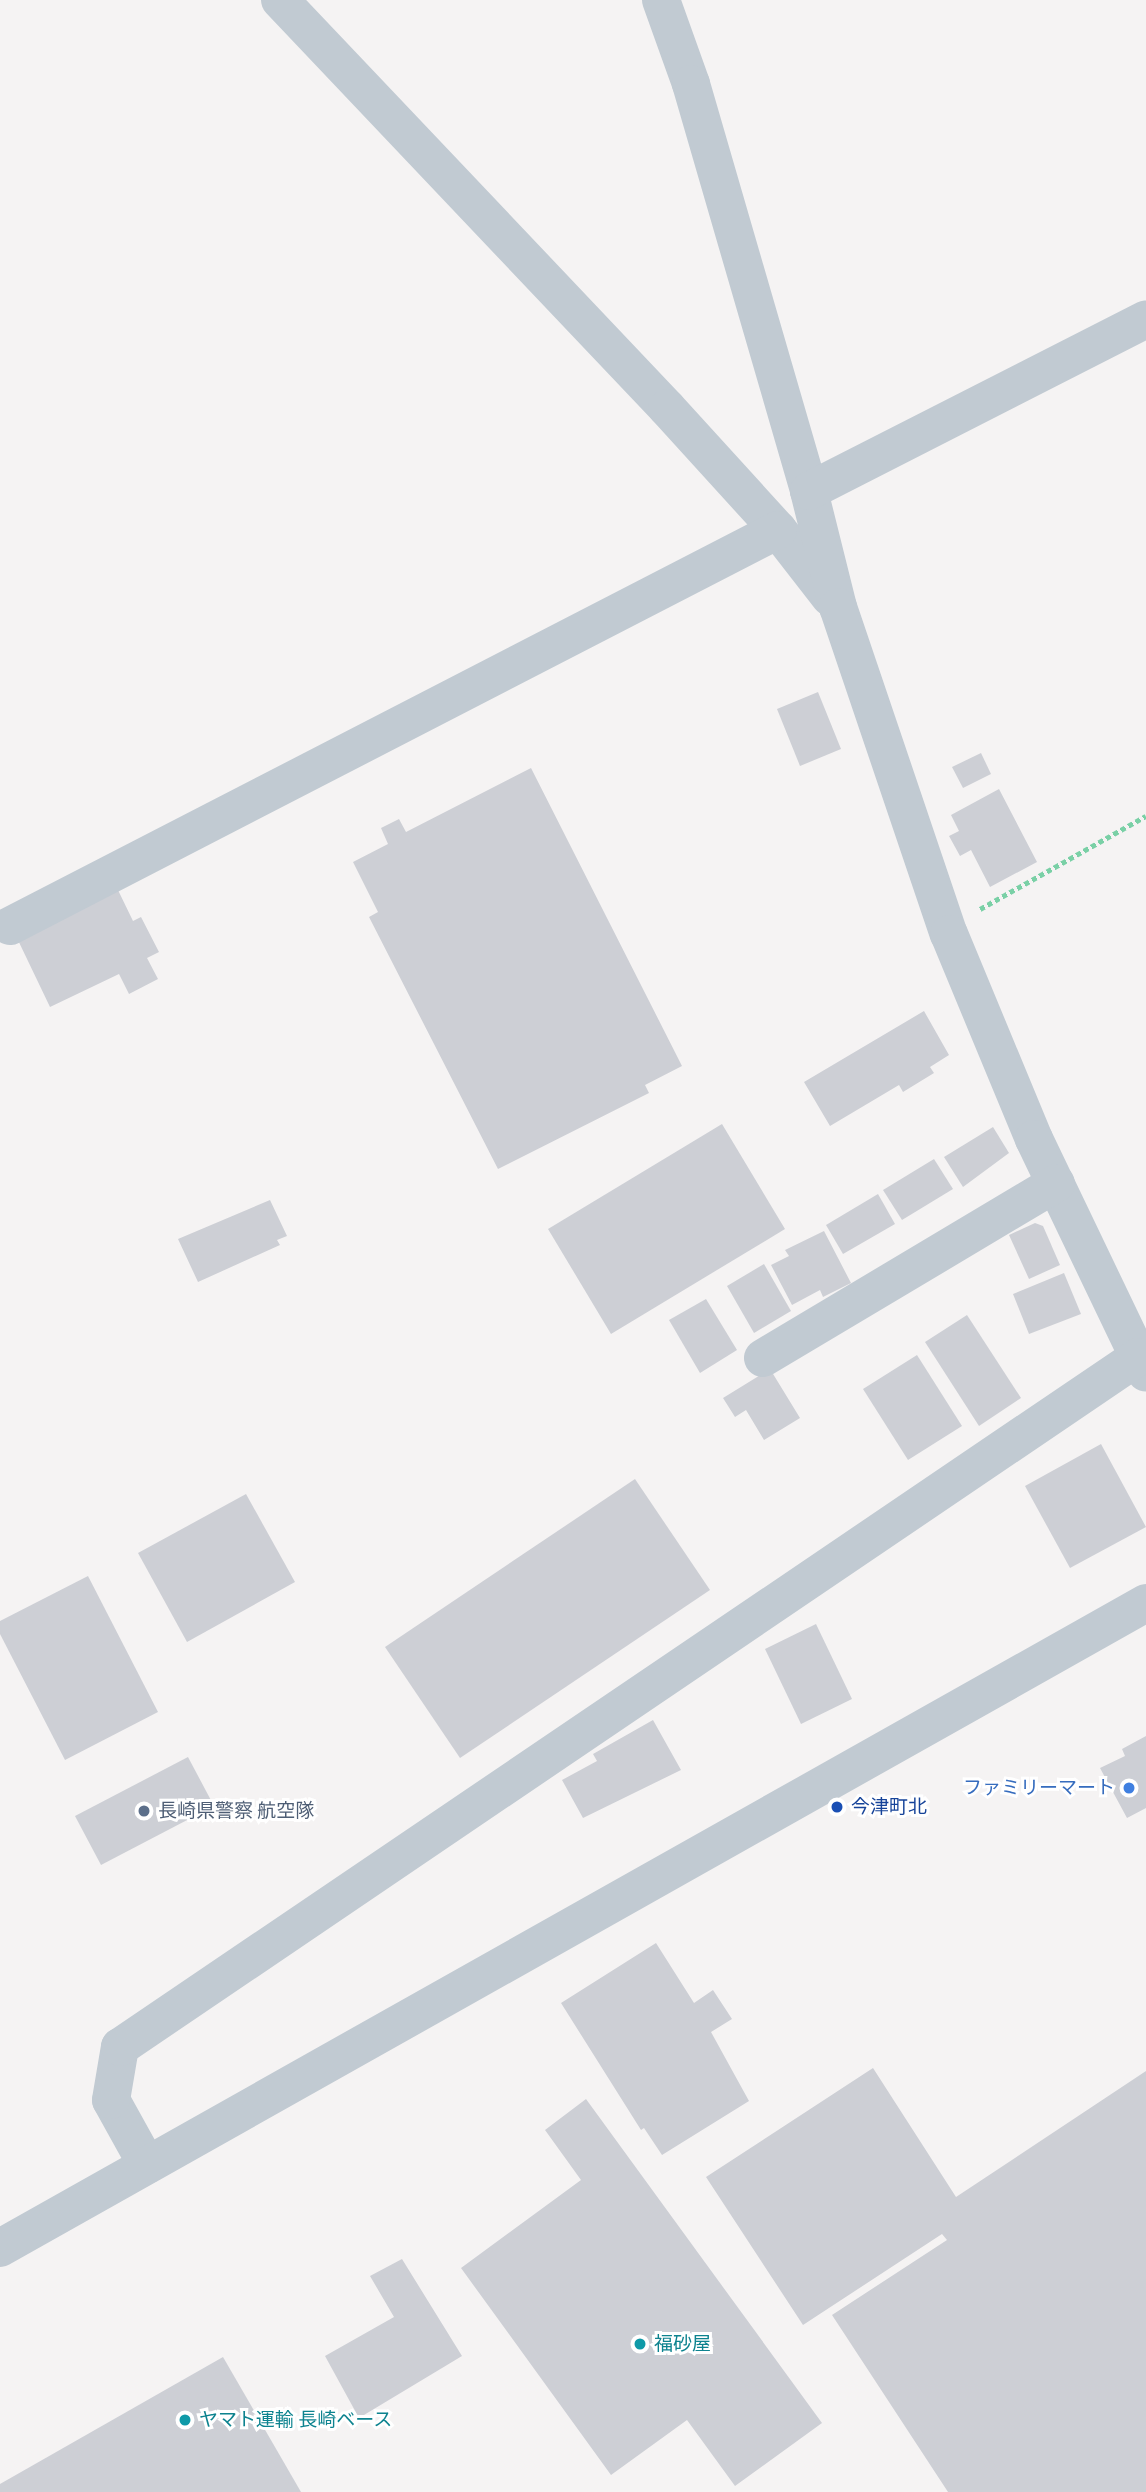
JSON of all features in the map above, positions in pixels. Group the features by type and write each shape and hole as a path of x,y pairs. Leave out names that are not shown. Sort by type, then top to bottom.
{"street":[{"path":"280,0 778,530 838,607"},
{"path":"147,2165 111,2100 120,2047 1142,1365 1056,1184 949,934 838,607 810,491 691,84 661,0"},
{"path":"810,491 1146,319"},
{"path":"10,926 778,530"},
{"path":"762,1358 1056,1184"},
{"path":"0,2248 1146,1603"}],"path":[{"path":"949,934 992,901 1146,816"}],"building":[{"path":"818,692 841,749 800,766 777,709"},
{"path":"981,753 991,774 963,788 952,767"},
{"path":"531,768 682,1066 645,1085 649,1093 498,1169 369,917 378,912 353,862 388,844 381,828 399,819 406,832"},
{"path":"999,789 1037,862 990,887 971,850 960,856 949,836 959,831 951,815"},
{"path":"117,888 133,921 141,917 159,952 147,958 158,979 129,994 119,974 50,1007 16,936"},
{"path":"924,1011 949,1055 930,1067 934,1073 903,1092 899,1085 830,1126 804,1082"},
{"path":"722,1124 785,1229 611,1334 548,1229"},
{"path":"993,1127 1009,1153 963,1187 944,1157"},
{"path":"934,1159 953,1189 902,1220 883,1190"},
{"path":"878,1194 895,1224 843,1254 826,1225"},
{"path":"270,1200 287,1236 277,1240 280,1245 198,1282 178,1239"},
{"path":"1035,1223 1043,1226 1060,1265 1029,1279 1009,1235"},
{"path":"824,1231 851,1283 823,1297 820,1290 792,1305 771,1265 789,1256 785,1250"},
{"path":"764,1264 791,1311 754,1333 727,1286"},
{"path":"1064,1273 1081,1314 1029,1334 1013,1294"},
{"path":"706,1299 737,1350 700,1373 669,1320"},
{"path":"967,1315 1021,1398 979,1426 925,1342"},
{"path":"917,1355 962,1426 908,1460 863,1389"},
{"path":"770,1369 800,1418 764,1440 746,1410 735,1417 723,1398"},
{"path":"1101,1444 1146,1527 1070,1568 1025,1486"},
{"path":"635,1479 710,1590 460,1758 385,1647"},
{"path":"246,1494 295,1582 187,1642 138,1553"},
{"path":"88,1576 158,1712 65,1760 0,1634 0,1621"},
{"path":"816,1624 852,1699 801,1724 765,1649"},
{"path":"653,1720 681,1770 583,1818 562,1780 597,1761 593,1754"},
{"name":"ファミリーマート","path":"1146,1736 1146,1808 1127,1818 1100,1768 1125,1756 1122,1749"},
{"name":"長崎県警察 航空隊","path":"188,1757 214,1806 101,1865 75,1816"},
{"path":"656,1943 694,2003 713,1990 732,2019 711,2032 749,2101 662,2155 644,2128 641,2130 561,2003"},
{"path":"873,2068 956,2197 1146,2071 1146,2492 948,2492 832,2315 947,2240 942,2234 803,2325 706,2177"},
{"name":"福砂屋","path":"586,2099 822,2423 735,2486 687,2420 611,2475 461,2268 581,2180 545,2130"},
{"path":"402,2259 462,2356 359,2418 325,2356 394,2317 370,2276"},
{"name":"ヤマト運輸 長崎ベース","path":"223,2357 301,2492 0,2492 0,2484"}],"place":[{"name":"ファミリーマート","path":"1129,1788"},
{"name":"今津町北","path":"837,1807"},
{"name":"長崎県警察 航空隊","path":"144,1811"},
{"name":"福砂屋","path":"640,2344"},
{"name":"ヤマト運輸 長崎ベース","path":"185,2420"}]}
